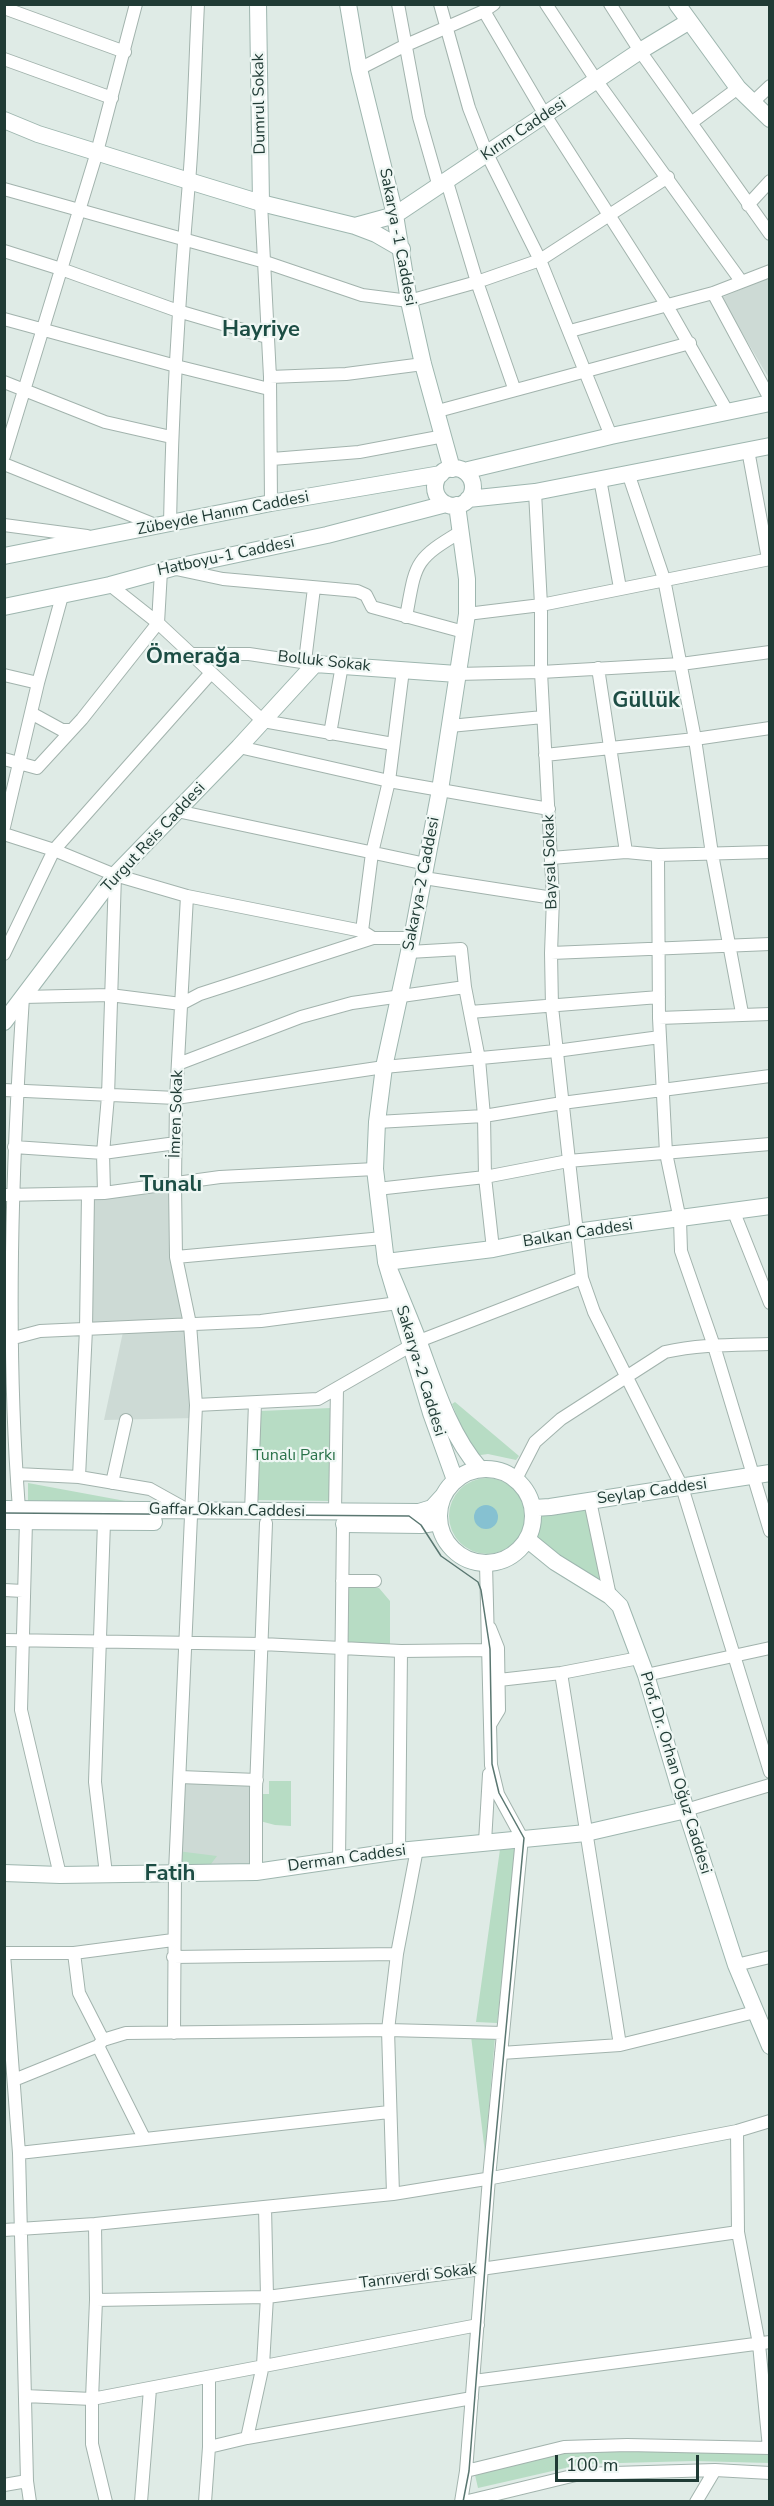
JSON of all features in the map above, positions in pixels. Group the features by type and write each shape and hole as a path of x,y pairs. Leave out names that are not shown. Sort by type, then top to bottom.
{"main road":[{"name":"Dumrul Sokak","path":"258,4 261,203"},
{"name":"Sakarya -1 Caddesi","path":"348,4 360,69 395,215 409,301 423,364 438,411 452,471"},
{"name":"Kırım Caddesi","path":"355,226 395,215 443,184 640,51 685,11"},
{"path":"685,11 738,88 770,120"},
{"name":"Kırım Caddesi","path":"4,120 38,134 261,203 355,226 376,234 402,249"},
{"name":"Zübeyde Hanım Caddesi","path":"4,556 271,503 452,471 770,401"},
{"name":"Hatboyu-1 Caddesi","path":"4,607 110,585 166,569 327,535 457,503 535,492 770,446"},
{"name":"Sakarya -1 Caddesi","path":"452,471 472,481 473,487 457,503 441,500 435,490 435,484 452,471"},
{"name":"Sakarya-2 Caddesi","path":"415,1343 398,1303 386,1262 375,1170 377,1122 384,1067 411,945 440,790 467,614 467,579 457,503"},
{"name":"Bolluk Sokak","path":"310,662 457,674"},
{"name":"Turgut Reis Caddesi","path":"4,1022 115,875 263,722 310,662"},
{"name":"Balkan Caddesi","path":"386,1262 493,1249 576,1232 680,1220 770,1206"},
{"name":"Sakarya-2 Caddesi","path":"386,1262 415,1343 431,1413 455,1480"},
{"path":"415,1343 466,1453 480,1469"},
{"path":"480,1469 505,1472 516,1479 530,1497 534,1508 534,1524 528,1540 510,1558 486,1564 471,1562 457,1555 447,1544 438,1515 443,1496 455,1480 480,1469"},
{"name":"Seylap Caddesi","path":"534,1508 770,1473"},
{"name":"Gaffar Okkan Caddesi","path":"4,1521 17,1513 192,1517 266,1523 420,1512 432,1508 443,1496"},
{"name":"Gaffar Okkan Caddesi","path":"17,1513 104,1522 251,1512 421,1525 440,1522"},
{"name":"Prof. Dr. Orhan Oğuz Caddesi","path":"528,1540 555,1562 610,1596 620,1606 646,1675 686,1810 736,1965 770,2046"},
{"name":"Derman Caddesi","path":"4,1873 60,1875 256,1872 399,1851 586,1833 686,1810"}],"street":[{"path":"4,456 9,425 44,330 97,152 136,4"},
{"path":"4,464 164,526 189,181 197,4"},
{"path":"398,4 419,117 514,388"},
{"path":"440,4 469,108 487,154 540,260 611,436"},
{"path":"546,4 596,80 741,281"},
{"path":"610,4 640,51 770,234"},
{"path":"360,69 404,46 489,8 545,115 690,343 727,411"},
{"path":"4,9 125,52"},
{"path":"4,59 112,98"},
{"path":"752,103 770,86"},
{"path":"691,123 738,88"},
{"path":"4,189 266,262 362,295 409,301 477,282 540,260 668,177"},
{"path":"748,205 770,181"},
{"path":"261,203 266,262 272,459 271,503"},
{"path":"4,251 178,311 267,337"},
{"path":"570,331 712,292 770,271"},
{"path":"712,292 770,401"},
{"path":"4,319 177,366 269,383 423,364"},
{"path":"438,411 514,388 690,343"},
{"path":"4,382 24,388 72,411 105,422 171,437"},
{"path":"272,459 359,452 444,436"},
{"path":"467,614 541,605 769,559 748,450"},
{"path":"628,473 664,579 695,739 712,854 742,1013"},
{"path":"600,479 620,588"},
{"name":"Baysal Sokak","path":"535,492 541,605 541,672 553,898 552,1007 582,1278 594,1312 682,1487 770,1772"},
{"path":"4,525 97,538"},
{"path":"406,617 417,565 431,550 462,531"},
{"path":"4,759 37,768 82,719 158,623 166,569 223,579 357,591 366,595 372,607 464,632"},
{"path":"110,585 158,623 263,722 393,744"},
{"path":"310,662 314,588"},
{"path":"4,827 38,683 62,596"},
{"path":"457,674 681,664 770,652"},
{"name":"Bolluk Sokak","path":"191,654 249,654 310,662"},
{"path":"330,734 342,665"},
{"path":"598,668 626,852"},
{"path":"367,934 372,853 389,781 403,670"},
{"path":"4,954 54,850 210,674"},
{"path":"4,675 38,683"},
{"path":"31,713 62,730 71,730"},
{"path":"450,726 543,717"},
{"path":"545,755 695,739 770,728"},
{"path":"239,747 389,781 549,809"},
{"path":"177,811 372,853 425,871 553,898"},
{"path":"4,834 54,850 115,875 187,896 411,945 461,950 465,987 479,1059 484,1116 485,1176 493,1249"},
{"path":"551,858 626,852 658,855 770,852"},
{"path":"658,855 659,1018 666,1154 680,1220 681,1251 714,1346 770,1531"},
{"path":"104,1193 103,1153 108,1096 115,875"},
{"name":"İmren Sokak","path":"174,2033 174,1872 196,1405 190,1324 176,1257 176,1098 187,896"},
{"path":"60,1875 21,1710 23,1591 17,1513 17,1474 9,1419 8,1340 9,1195 14,1147 11,1090 23,997 110,995 181,1004 201,994 367,934"},
{"path":"551,953 770,944"},
{"path":"178,1064 301,1017 352,1003 465,987"},
{"path":"470,1012 659,997"},
{"path":"659,1018 742,1013 770,1014"},
{"path":"11,1090 176,1098 384,1067 556,1051 660,1037"},
{"path":"377,1122 484,1116 562,1103 770,1076"},
{"path":"14,1147 103,1153 176,1143"},
{"path":"377,1189 485,1176 568,1161 770,1144"},
{"path":"9,1195 104,1193 220,1177 375,1170"},
{"path":"79,1477 86,1329 88,1194"},
{"path":"733,1210 769,1301"},
{"path":"176,1257 383,1238"},
{"path":"196,1405 318,1399 415,1343 582,1278"},
{"path":"8,1340 40,1331 261,1321 398,1303"},
{"path":"516,1479 535,1442 561,1419 665,1352 680,1348 770,1344"},
{"path":"337,1388 342,1581 339,1860"},
{"path":"251,1512 255,1403"},
{"path":"112,1483 126,1420"},
{"path":"17,1474 79,1477 150,1489 192,1517"},
{"path":"590,1501 610,1596"},
{"path":"104,1522 95,1782 106,1874"},
{"path":"256,1872 256,1780 266,1523"},
{"path":"485,1842 491,1765 486,1564"},
{"path":"342,1581 375,1581"},
{"path":"4,1590 23,1591"},
{"path":"488,1625 498,1648 499,1680 499,1710 490,1725"},
{"path":"4,1640 262,1644 401,1651 488,1650"},
{"path":"646,1675 770,1648"},
{"path":"399,1851 401,1651"},
{"path":"499,1680 561,1673 639,1658"},
{"path":"561,1673 620,2045"},
{"path":"491,1765 498,1794 522,1838 489,2178 474,2381 462,2502 580,2474 714,2470 770,2473"},
{"path":"180,1777 256,1780"},
{"path":"686,1810 770,1785"},
{"path":"393,2194 388,2030 397,1954 417,1849"},
{"path":"30,2502 27,2481 19,2153 4,1954 74,1953 173,1940"},
{"path":"74,1953 79,1993 144,2138"},
{"path":"173,1957 397,1954"},
{"path":"736,1965 770,1957"},
{"path":"501,2053 620,2045 755,2012"},
{"path":"14,2080 126,2033 388,2030 503,2033"},
{"path":"19,2153 389,2112"},
{"path":"4,2230 95,2224 393,2194 737,2131 770,2121"},
{"path":"466,2471 564,2447 627,2445 769,2448 764,2343 738,2232 737,2131"},
{"path":"247,2438 263,2365 267,2296 265,2207"},
{"path":"95,2224 96,2300 92,2444 106,2502"},
{"name":"Tanrıverdi Sokak","path":"96,2300 267,2296 481,2269 738,2232"},
{"path":"25,2396 92,2399 478,2325"},
{"path":"474,2381 764,2343"},
{"path":"204,2502 209,2447 209,2378"},
{"path":"141,2502 150,2389"},
{"path":"209,2447 247,2438 472,2398"},
{"path":"696,2502 714,2470"},
{"path":"4,2485 27,2481"}],"shaded area":[{"path":"769,277 769,378 721,298"},
{"path":"175,1184 195,1418 104,1420 123,1332 86,1329 88,1194"},
{"path":"180,1777 257,1780 256,1872 175,1872"}],"green space":[{"path":"455,1402 519,1456 516,1460 488,1454 473,1456 452,1404"},
{"name":"Tunalı Parkı","path":"331,1408 331,1501 256,1500 260,1411"},
{"path":"480,1478 494,1478 508,1484 519,1495 525,1509 522,1531 514,1543 494,1554 480,1554 466,1548 455,1537 449,1523 449,1509 455,1495 466,1484"},
{"path":"28,1483 147,1505 28,1503"},
{"path":"589,1505 605,1586 532,1542 536,1517"},
{"path":"342,1586 379,1588 390,1601 390,1646 340,1644"},
{"path":"269,1781 291,1781 291,1826 256,1820 256,1794 269,1794"},
{"path":"501,1842 510,1842 516,1849 497,2023 476,2022"},
{"path":"177,1851 217,1856 205,1872 175,1872"},
{"path":"471,2036 495,2037 485,2153"},
{"path":"626,2448 769,2454 769,2463 694,2461 583,2464 478,2488 475,2475 577,2450"}],"water":[{"path":"486,1505 494,1509 498,1517 494,1525 486,1529 478,1525 474,1517 478,1509"}],"tram line":[{"path":"4,1513 409,1516 421,1525 441,1556 478,1582 490,1649 492,1764 499,1793 524,1838 492,2178 469,2471 463,2502"}],"district":[{"name":"Hayriye","path":"261,331"},
{"name":"Ömerağa","path":"193,658"},
{"name":"Güllük","path":"646,702"},
{"name":"Tunalı","path":"171,1186"},
{"name":"Fatih","path":"170,1875"}]}
